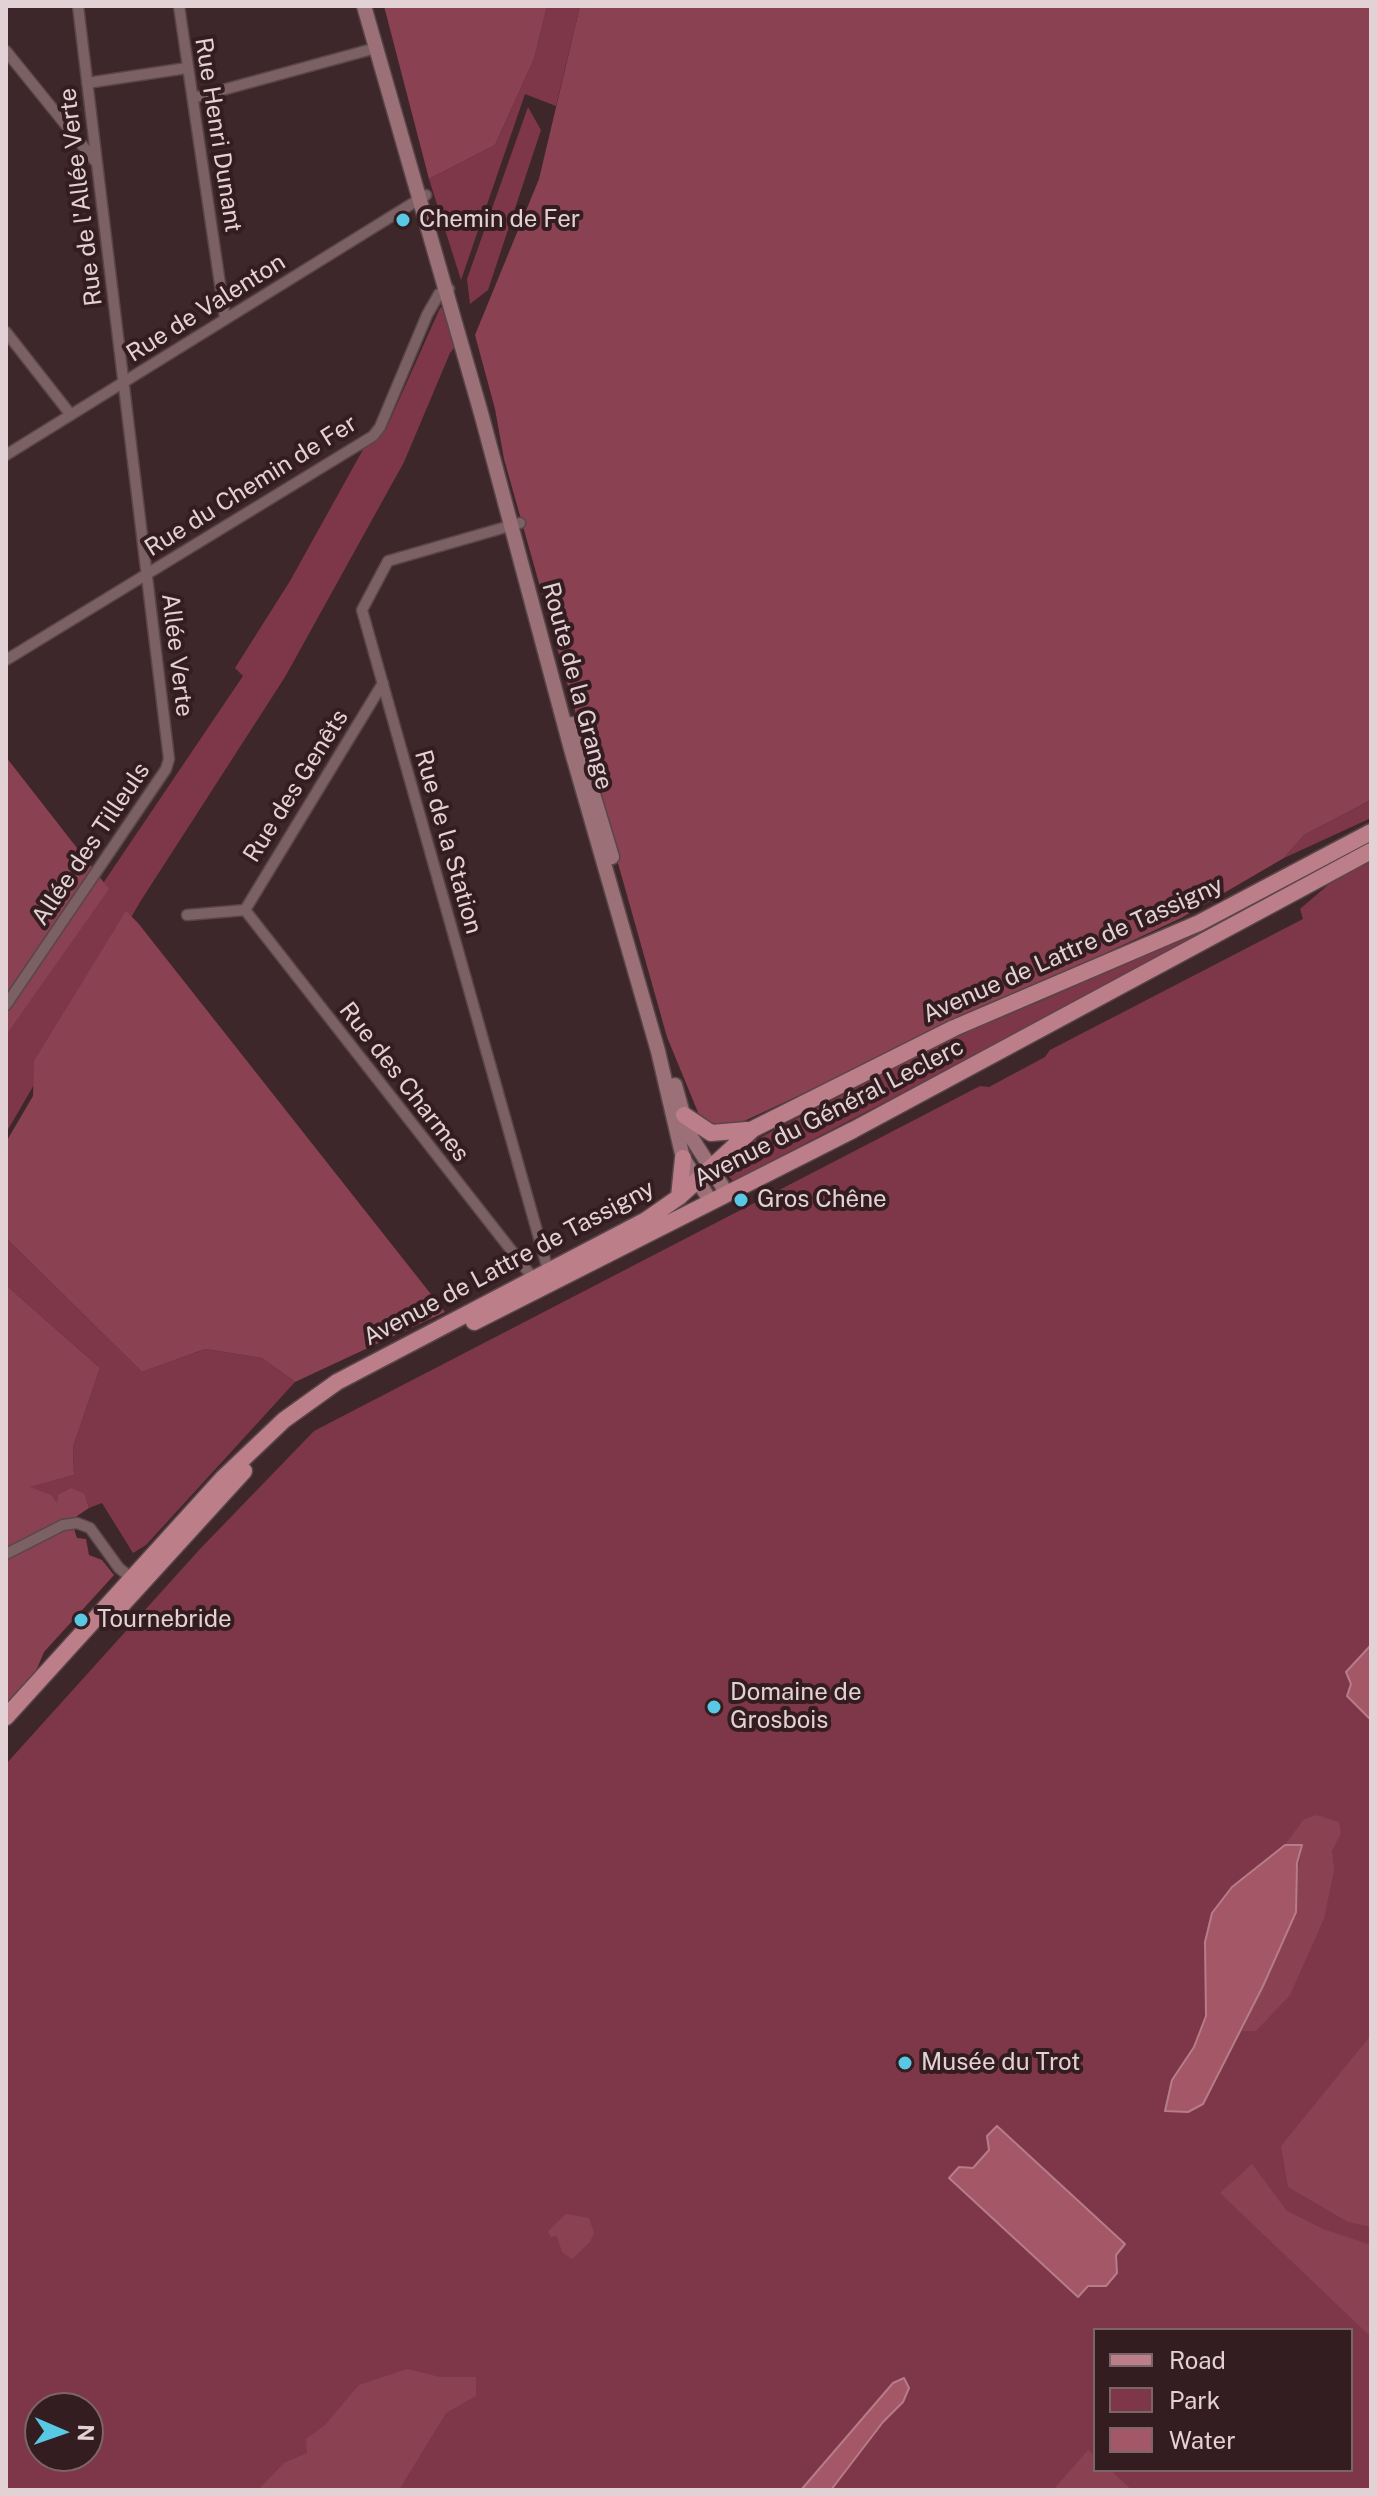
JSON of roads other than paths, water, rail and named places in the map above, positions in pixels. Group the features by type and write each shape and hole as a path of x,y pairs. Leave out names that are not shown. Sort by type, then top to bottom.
{"main road":[{"path":"364,6 423,198"},
{"path":"373,6 423,198"},
{"name":"Route de la Grange","path":"423,198 678,1117 683,1158 710,1200"},
{"name":"Avenue de Lattre de Tassigny","path":"6,1717 135,1582 224,1477 308,1402 337,1382 646,1220 679,1197 753,1129 954,1028 1199,923 1371,832"},
{"name":"Avenue du Général Leclerc","path":"135,1582 289,1428 327,1400 710,1200 920,1095 1371,851"},
{"path":"678,1117 711,1133 753,1129"},
{"name":"Route de la Grange","path":"678,1117 726,1192"},
{"path":"679,1197 683,1158"},
{"path":"6,1733 135,1582"}],"street":[{"name":"Rue de l'Allée Verte","path":"78,6 124,383"},
{"name":"Rue Henri Dunant","path":"179,6 225,318"},
{"path":"193,98 376,48"},
{"path":"6,51 96,163"},
{"path":"87,83 187,68"},
{"name":"Rue de Valenton","path":"6,455 423,198"},
{"name":"Rue du Chemin de Fer","path":"6,660 373,436 380,427 427,315 439,294 449,289"},
{"path":"6,332 71,415"},
{"name":"Allée Verte","path":"124,383 168,742"},
{"name":"Rue de la Station","path":"515,524 388,561 362,610 540,1274"},
{"name":"Rue des Genêts","path":"245,910 383,683"},
{"name":"Allée des Tilleuls","path":"6,1005 166,769 168,742"},
{"path":"187,915 245,910"},
{"name":"Rue des Charmes","path":"245,910 540,1274"},
{"path":"6,1554 63,1525 77,1523 90,1528 135,1582"}],"water":[{"path":"1371,1645 1371,1720 1347,1696 1351,1684 1346,1672"},
{"path":"1285,1845 1302,1845 1297,1863 1296,1912 1263,1986 1203,2104 1188,2112 1165,2111 1172,2080 1194,2047 1206,2016 1205,1942 1212,1913 1232,1887"},
{"path":"997,2126 1125,2244 1116,2255 1117,2273 1106,2286 1088,2286 1078,2297 949,2178 959,2167 973,2168 989,2150 987,2136"},
{"path":"904,2378 909,2388 903,2402 883,2422 831,2490 801,2490 893,2383"}],"place":[{"name":"Chemin de Fer","path":"403,220"},
{"name":"Gros Chêne","path":"741,1200"},
{"name":"Tournebride","path":"81,1620"},
{"name":"Domaine de Grosbois","path":"714,1707"},
{"name":"Musée du Trot","path":"905,2063"}]}
